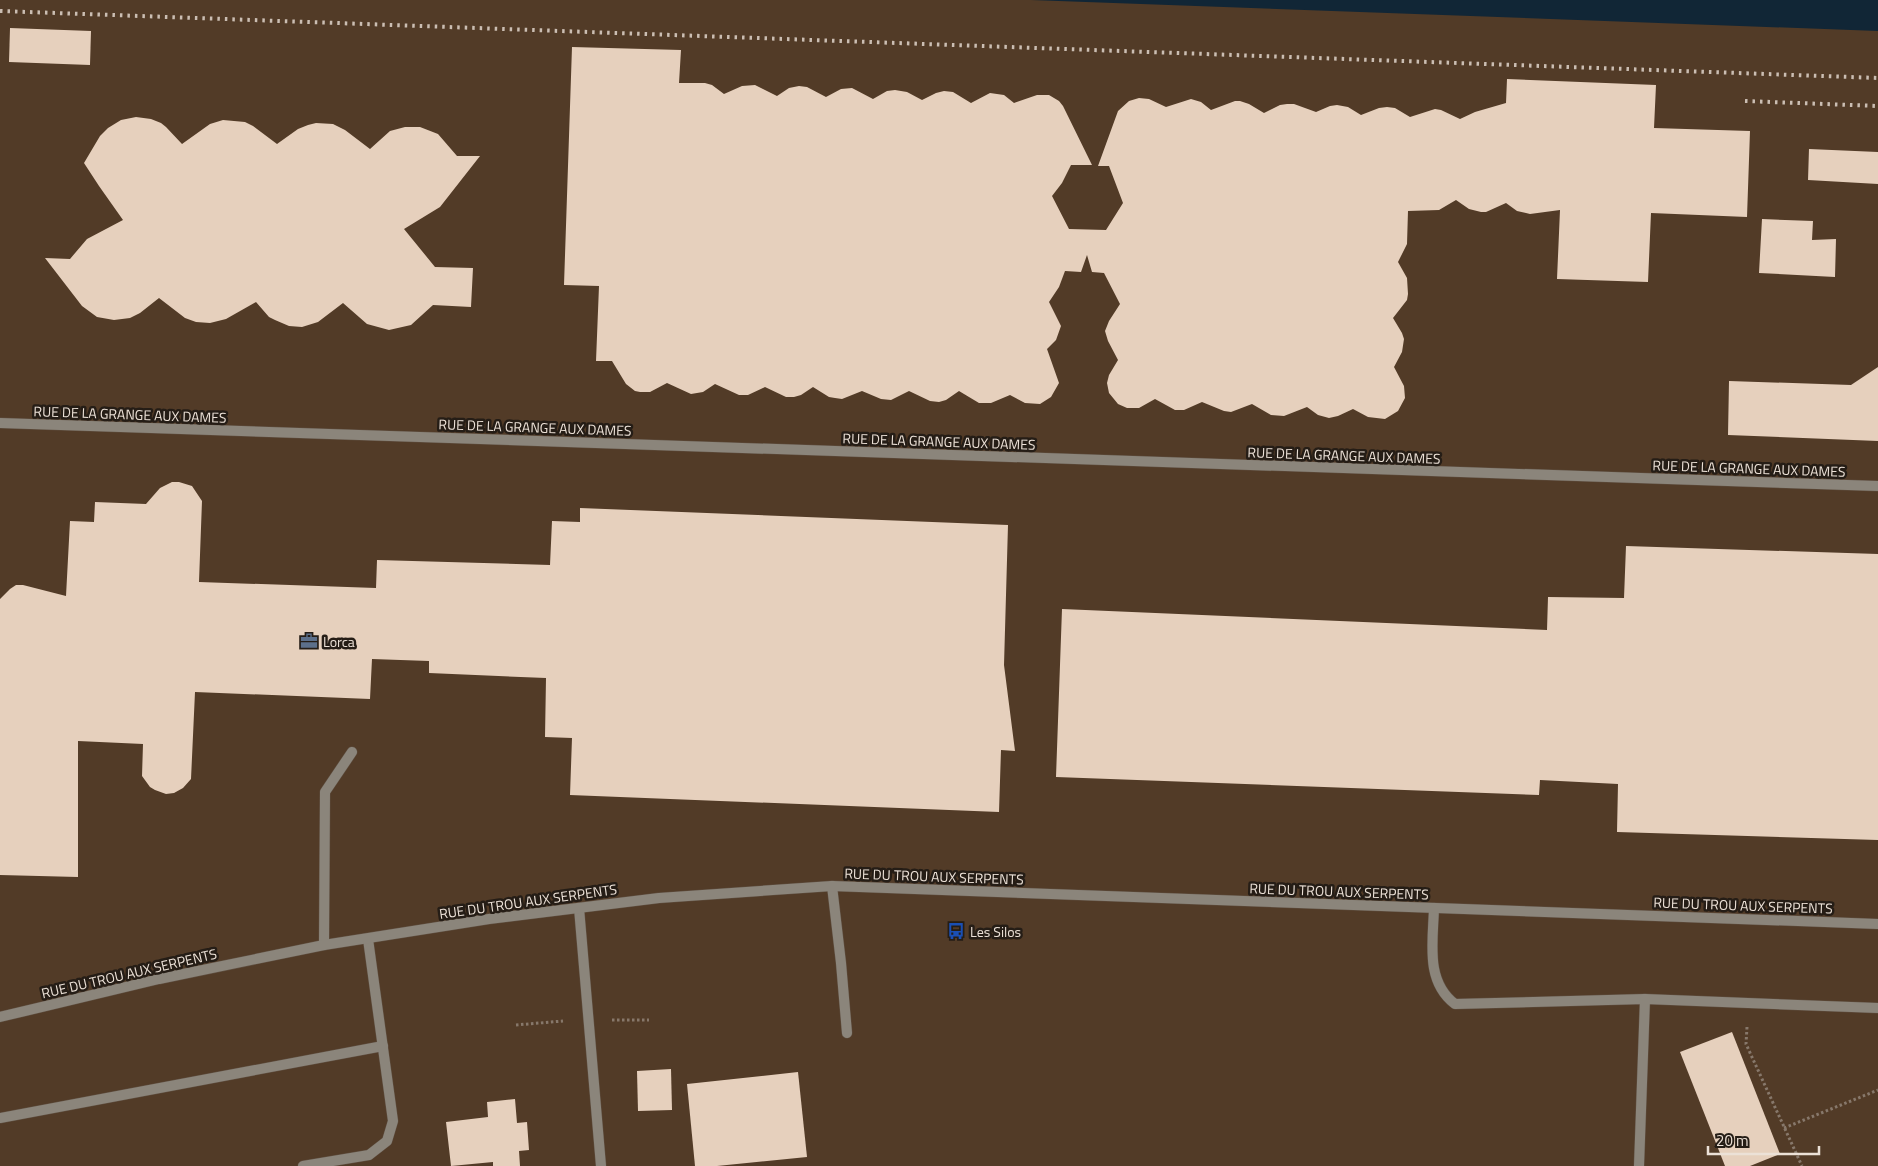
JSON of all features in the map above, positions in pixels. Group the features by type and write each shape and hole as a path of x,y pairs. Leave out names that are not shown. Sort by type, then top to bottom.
{"street":[{"name":"RUE DE LA GRANGE AUX DAMES","path":"0,423 1878,486"},
{"path":"324,945 325,792 352,752"},
{"path":"832,886 847,1033"},
{"name":"RUE DU TROU AUX SERPENTS","path":"0,1017 159,979 324,945 489,919 659,898 832,886 1878,924"},
{"path":"579,908 601,1166"},
{"path":"1434,908 1433,970 1444,996 1456,1004 1645,999 1878,1008"},
{"path":"303,1166 369,1154 387,1142 393,1121 368,939"},
{"path":"1639,1166 1645,999"},
{"path":"0,1118 383,1046"}],"path":[{"path":"1747,1004 1746,1044 1802,1166"},
{"path":"1784,1128 1878,1090"}],"shaded area":[{"path":"0,0 1878,0 1878,1166 0,1166"}],"water":[{"path":"1031,0 1878,0 1878,31"}],"building":[{"path":"10,28 91,31 90,65 9,62"},
{"path":"572,47 681,50 679,83 705,83 712,85 724,94 742,86 755,85 777,96 789,88 799,86 807,87 826,97 841,89 852,88 873,99 887,91 895,90 907,92 922,100 944,91 953,92 971,103 990,93 1004,95 1014,103 1037,95 1049,95 1063,106 1092,165 1071,165 1062,183 1052,196 1069,229 1106,230 1123,203 1109,166 1098,166 1118,111 1129,101 1139,98 1149,99 1166,107 1191,99 1201,102 1211,110 1240,101 1264,113 1280,105 1287,104 1294,104 1316,112 1337,105 1348,107 1361,115 1387,107 1395,108 1410,117 1435,109 1460,119 1475,112 1506,103 1507,79 1656,85 1654,128 1750,131 1747,217 1651,213 1648,282 1557,279 1560,210 1530,214 1517,211 1506,203 1486,212 1481,212 1469,209 1456,200 1439,210 1408,211 1407,244 1398,262 1407,278 1408,294 1407,300 1393,318 1404,339 1402,352 1394,367 1404,386 1405,398 1398,411 1385,419 1368,417 1353,409 1329,418 1318,415 1307,407 1284,416 1271,415 1252,404 1231,412 1202,402 1184,410 1175,410 1155,399 1139,408 1127,408 1118,404 1109,393 1107,383 1109,375 1118,360 1105,331 1120,304 1104,273 1092,272 1087,255 1081,272 1065,271 1059,287 1049,302 1061,326 1056,340 1047,349 1059,383 1051,397 1040,404 1025,403 1010,395 991,403 979,403 959,391 946,400 939,402 930,401 909,391 891,400 881,399 862,391 842,399 829,397 813,387 794,397 786,397 765,387 748,395 739,395 715,384 703,392 691,394 667,383 650,392 640,392 635,391 626,384 612,361 596,361 599,286 564,285"},
{"path":"136,117 151,119 161,123 182,144 210,124 223,120 245,122 277,144 298,129 308,125 316,123 333,124 345,130 370,149 390,131 405,127 420,127 438,134 457,156 480,156 440,207 404,229 435,267 473,268 471,307 433,305 411,325 389,330 367,324 343,303 318,322 302,327 289,326 269,317 256,302 226,319 210,323 196,322 185,318 159,298 140,313 130,318 114,320 97,317 82,306 45,258 70,259 87,239 123,220 84,163 100,136 108,128 121,120"},
{"path":"1809,149 1878,152 1878,184 1808,180"},
{"path":"1762,219 1813,221 1812,240 1836,239 1835,277 1759,273"},
{"path":"1878,367 1878,441 1728,435 1729,381 1851,385"},
{"path":"172,482 192,486 202,501 199,582 376,588 377,560 550,565 552,521 580,522 580,508 1008,525 1004,665 1015,751 1001,750 999,812 570,795 572,738 545,737 546,678 429,673 429,661 372,659 370,699 195,692 191,779 183,788 174,793 166,794 155,790 150,787 142,776 143,744 78,741 78,877 0,875 0,599 16,585 23,585 66,596 70,521 94,522 95,502 146,504 160,488"},
{"path":"1626,546 1878,554 1878,840 1617,832 1618,784 1540,780 1539,795 1056,777 1062,609 1547,630 1548,597 1624,598"},
{"path":"1732,1032 1780,1154 1750,1166 1725,1166 1680,1052"},
{"path":"671,1069 672,1110 638,1111 637,1071"},
{"path":"798,1072 807,1157 717,1166 695,1166 687,1084"},
{"path":"515,1099 517,1123 527,1122 529,1150 519,1151 520,1166 493,1166 493,1162 451,1166 446,1122 488,1117 487,1102"}],"railway":[{"path":"0,11 1878,78"},
{"path":"1745,101 1878,106"}],"place":[{"name":"Lorca","path":"309,641"},
{"name":"Les Silos","path":"956,931"}]}
